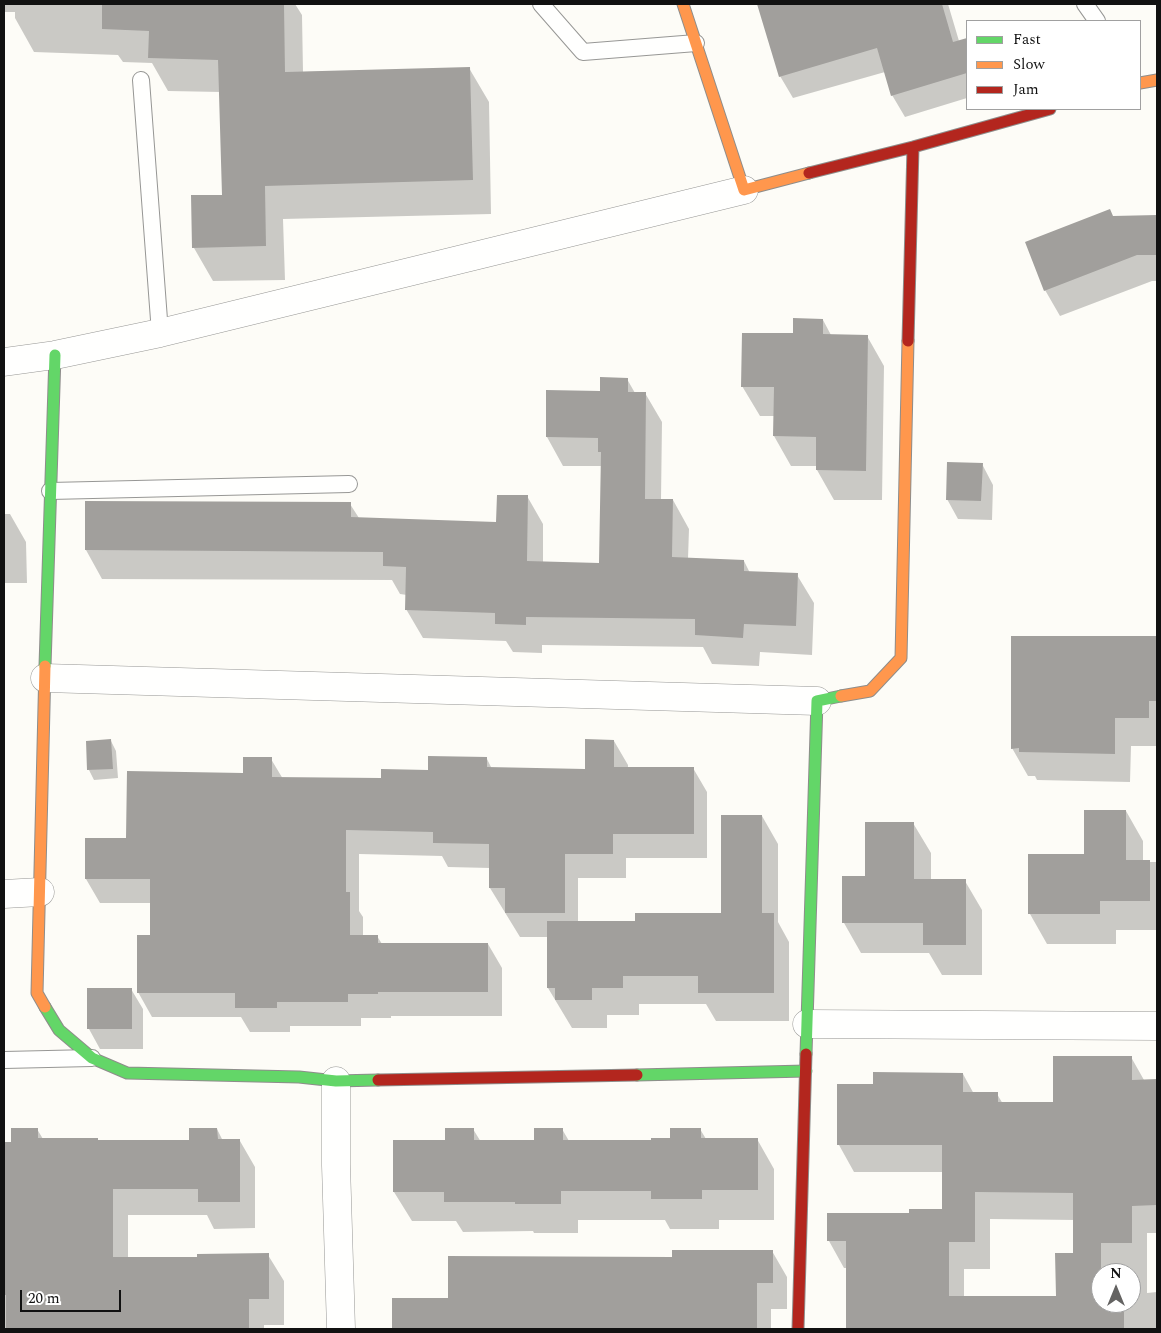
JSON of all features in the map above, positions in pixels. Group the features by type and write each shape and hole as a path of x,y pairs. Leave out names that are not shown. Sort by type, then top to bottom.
{"street":[{"path":"683,4 744,190"},
{"path":"4,362 55,355 160,334 744,190 913,147 1046,110"},
{"path":"45,678 817,701 870,691 901,658 913,147"},
{"path":"55,355 37,993 59,1030 92,1058 127,1073 298,1077 336,1081 806,1070"},
{"path":"798,1329 817,701"},
{"path":"4,894 40,892"},
{"path":"807,1024 1157,1026"},
{"path":"336,1081 336,1165 341,1329"}],"lane":[{"path":"541,4 583,52 696,43"},
{"path":"1085,4 1095,20"},
{"path":"141,80 160,334"},
{"path":"50,491 349,484"},
{"path":"4,1060 92,1058"}],"building":[{"path":"102,4 284,4 285,72 470,67 473,180 265,186 266,246 192,248 191,195 222,195 218,60 148,58 149,31 102,29"},
{"path":"757,4 942,4 953,42 966,38 966,73 891,96 877,48 779,77"},
{"path":"1110,209 1113,216 1157,215 1157,255 1137,255 1044,291 1025,242"},
{"path":"793,318 823,319 823,334 868,335 866,471 816,470 816,437 773,436 774,387 741,387 742,333 793,333"},
{"path":"600,377 628,378 628,392 646,392 645,499 673,499 672,557 744,560 744,571 798,573 796,626 744,624 743,638 695,635 695,619 526,617 526,625 495,624 495,613 405,610 406,567 383,566 383,552 85,550 85,501 351,502 351,517 496,522 497,495 528,495 527,561 599,563 601,452 598,452 598,438 546,437 546,390 600,391"},
{"path":"947,462 983,463 981,501 946,500"},
{"path":"1011,636 1157,636 1157,701 1149,701 1149,718 1115,718 1115,754 1019,752 1019,748 1011,749"},
{"path":"111,739 113,769 87,770 86,741"},
{"path":"585,739 614,740 614,767 694,767 694,834 613,834 613,854 565,854 565,913 505,913 505,888 489,888 489,844 433,843 433,832 346,830 346,892 350,892 350,935 378,935 378,943 488,943 488,992 378,992 378,994 348,994 348,1002 277,1002 277,1008 235,1008 235,993 137,993 137,935 150,935 150,879 85,879 85,838 126,838 127,771 243,773 243,757 272,757 272,777 381,778 381,769 428,770 428,756 487,757 487,767 585,769"},
{"path":"1084,810 1126,810 1126,860 1150,860 1150,901 1100,901 1100,914 1028,914 1028,854 1084,854"},
{"path":"721,815 762,815 762,913 774,913 774,993 698,993 698,976 623,976 623,988 592,988 592,1000 555,1000 555,988 547,988 547,921 635,921 635,913 721,913"},
{"path":"865,822 914,822 914,879 966,879 966,945 923,945 923,923 842,923 842,876 865,876"},
{"path":"87,988 132,988 132,1029 87,1029"},
{"path":"1053,1056 1132,1056 1132,1080 1157,1079 1157,1205 1132,1206 1132,1243 1101,1243 1101,1263 1091,1263 1091,1313 1124,1313 1124,1329 846,1329 846,1241 827,1241 827,1213 909,1213 909,1209 942,1209 942,1145 837,1145 837,1084 873,1084 873,1072 963,1073 963,1092 998,1092 998,1102 1053,1102","holes":["975,1192 1073,1193 1073,1253 1055,1253 1056,1296 949,1296 949,1242 975,1242"]},
{"path":"11,1128 38,1128 38,1138 189,1140 189,1128 217,1128 218,1139 240,1139 240,1202 198,1202 198,1189 113,1189 113,1257 197,1257 197,1254 269,1253 269,1299 249,1299 249,1329 6,1329 6,1295 4,1295 4,1142 11,1142"},
{"path":"445,1128 474,1128 474,1140 534,1140 534,1128 563,1128 563,1140 651,1140 651,1138 670,1138 670,1128 701,1128 701,1138 758,1138 758,1190 702,1190 702,1199 651,1199 651,1191 561,1191 561,1204 444,1202 444,1192 393,1192 393,1140 445,1140"},
{"path":"672,1250 773,1250 773,1283 757,1283 757,1329 392,1329 392,1298 448,1298 448,1256 672,1257"}],"traffic: fast":[{"path":"45,666 55,355"},
{"path":"806,1054 817,701 841,696"},
{"path":"45,1007 59,1030 92,1058 127,1073 299,1077 336,1081 378,1080"},
{"path":"637,1075 806,1071"}],"traffic: slow":[{"path":"683,4 744,190 809,173"},
{"path":"1141,83 1157,80"},
{"path":"841,696 870,691 901,658 908,341"},
{"path":"45,666 37,993 45,1007"}],"traffic: jam":[{"path":"809,173 913,147 1046,110"},
{"path":"908,341 913,147"},
{"path":"798,1329 806,1054"},
{"path":"378,1080 637,1075"}]}
